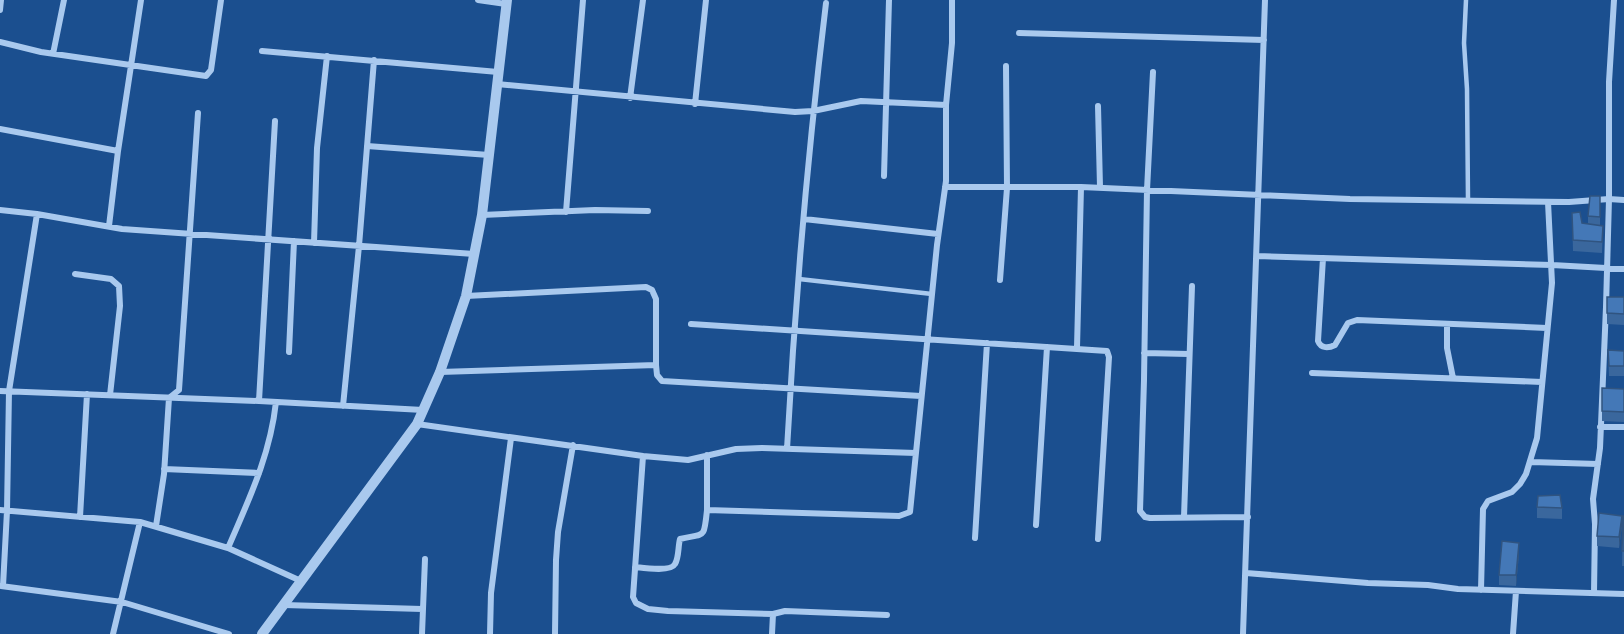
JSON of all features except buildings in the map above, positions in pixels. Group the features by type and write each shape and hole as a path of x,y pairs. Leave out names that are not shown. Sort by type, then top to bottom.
{"street":[{"path":"0,10 1,0"},
{"path":"53,54 64,0"},
{"path":"109,226 141,0"},
{"path":"0,42 53,54 200,76 209,74 211,70 220,0"},
{"path":"262,634 417,424 440,372 466,296 482,215 506,2 478,0"},
{"path":"566,212 583,0"},
{"path":"630,98 644,0"},
{"path":"695,104 706,0"},
{"path":"884,176 889,0"},
{"path":"707,510 904,515 910,512 938,234 945,187 946,105 952,43 952,0"},
{"path":"1244,634 1265,0"},
{"path":"1594,593 1593,499 1598,464 1608,268 1609,81 1614,0"},
{"path":"787,449 794,332 813,111 826,3"},
{"path":"1019,33 1264,40"},
{"path":"262,51 498,72"},
{"path":"314,243 317,148 327,56"},
{"path":"343,406 374,60"},
{"path":"1000,280 1007,188 1006,66"},
{"path":"1153,72 1147,190 1140,512 1150,518 1248,517"},
{"path":"496,84 795,112 813,111 846,103 946,105"},
{"path":"1098,106 1100,188"},
{"path":"156,525 164,469 169,398 179,390 198,114"},
{"path":"259,400 276,122"},
{"path":"0,129 118,151"},
{"path":"367,146 489,154"},
{"path":"945,187 1081,187 1350,199 1548,202 1624,200"},
{"path":"1077,348 1081,187"},
{"path":"1480,590 1482,517 1485,504 1491,499 1512,492 1526,474 1537,438 1552,265 1548,202"},
{"path":"0,210 122,229 474,254"},
{"path":"482,215 648,211"},
{"path":"36,214 9,391 2,586 122,602 229,634"},
{"path":"804,219 938,234"},
{"path":"289,352 294,242"},
{"path":"1257,256 1624,269"},
{"path":"1323,258 1318,341 1321,346 1335,345 1352,321 1548,328"},
{"path":"75,274 111,279 119,285 120,306 110,395"},
{"path":"1184,517 1192,286"},
{"path":"466,296 646,287 652,290 656,299 656,365 657,375 662,381 921,396"},
{"path":"690,324 1104,350 1109,357 1098,539"},
{"path":"1447,324 1447,348 1453,378"},
{"path":"975,538 987,343"},
{"path":"1036,525 1047,347"},
{"path":"1144,353 1190,354"},
{"path":"440,372 656,365"},
{"path":"1312,373 1542,382"},
{"path":"0,391 259,400 423,410"},
{"path":"80,517 87,394"},
{"path":"228,548 265,459 276,402"},
{"path":"417,424 644,456 688,460 736,448 916,453"},
{"path":"1600,427 1624,427"},
{"path":"490,634 491,592 511,438"},
{"path":"555,634 558,532 573,445"},
{"path":"635,567 665,569 672,567 675,564 680,539 696,537 704,530 707,510 707,455"},
{"path":"644,456 633,597 636,603 648,609 773,614 785,611 887,615"},
{"path":"1531,462 1598,464"},
{"path":"164,469 259,473"},
{"path":"3,510 156,525 228,548 302,581"},
{"path":"112,634 122,602 140,522"},
{"path":"422,634 425,559"},
{"path":"1246,573 1480,590 1624,594"},
{"path":"1513,634 1516,591"},
{"path":"284,605 422,609"},
{"path":"772,634 773,614"}],"lane":[{"path":"1466,0 1464,43 1467,89 1468,200"},
{"path":"799,279 932,294"}]}
